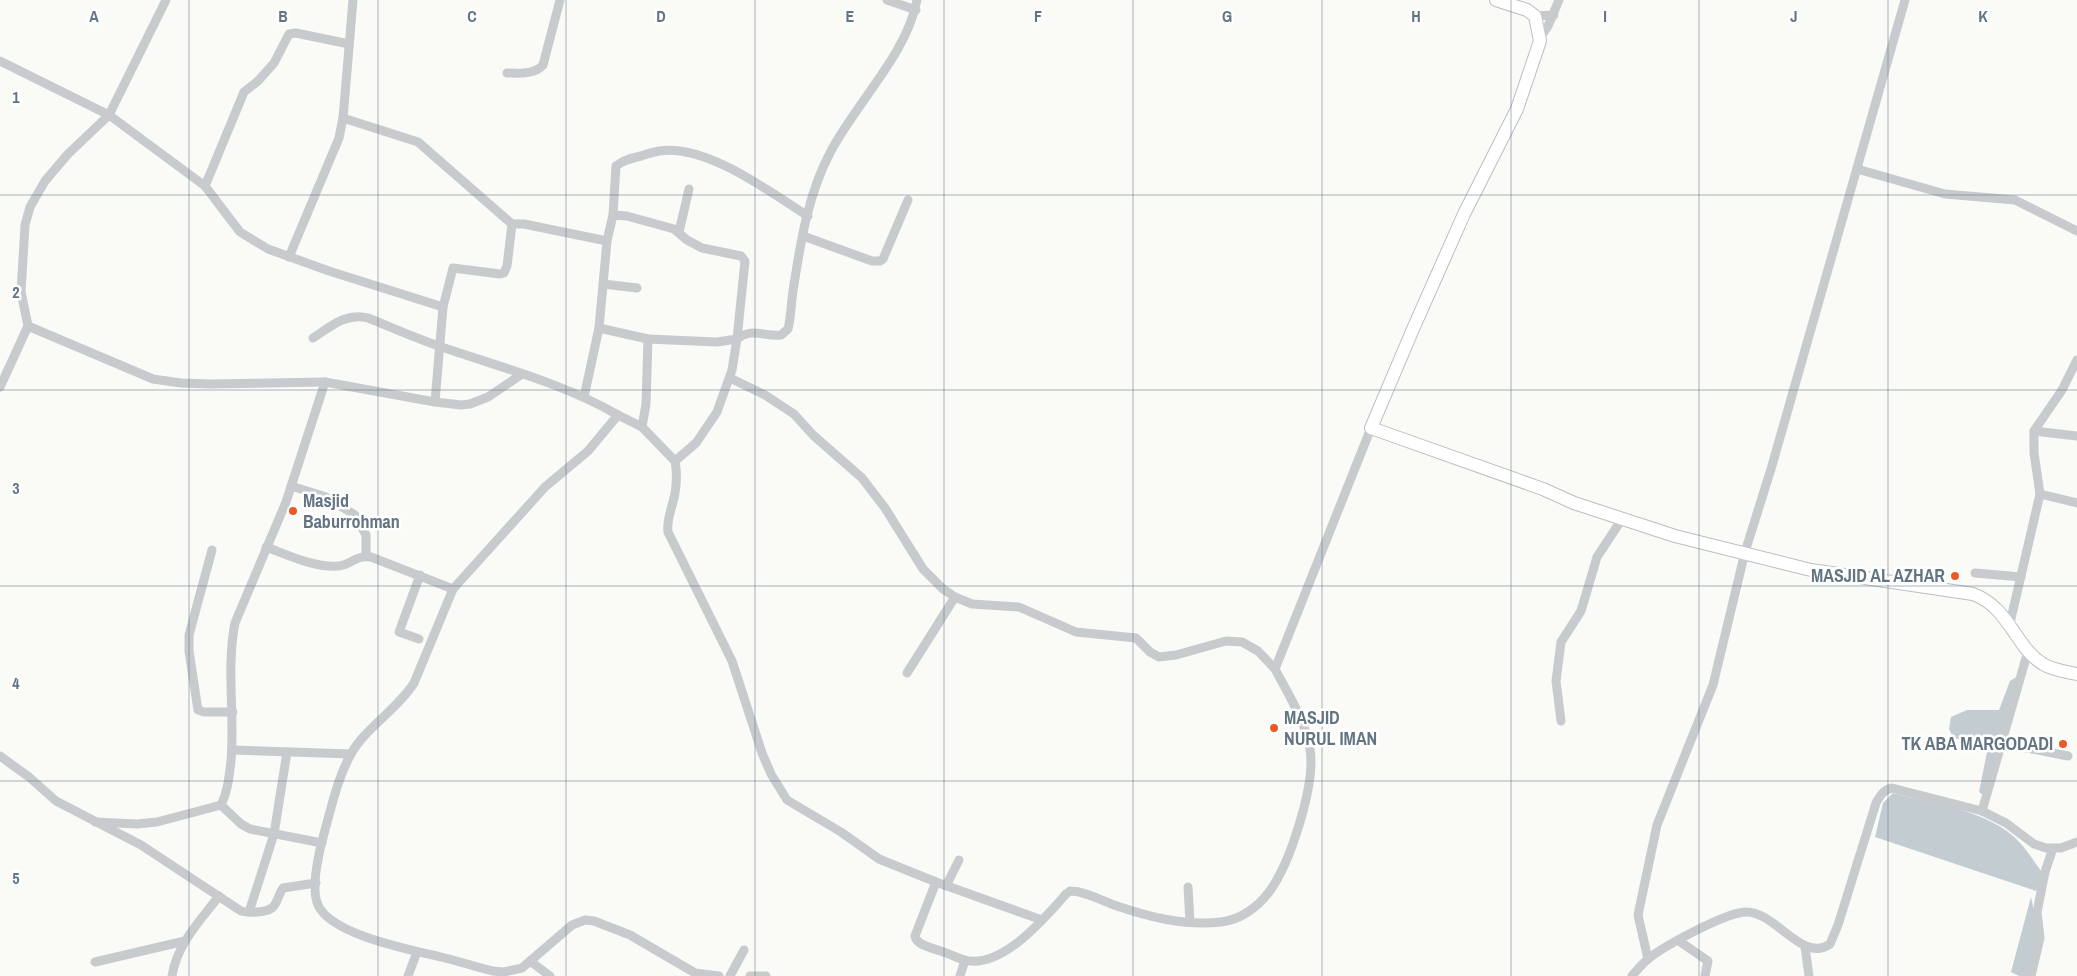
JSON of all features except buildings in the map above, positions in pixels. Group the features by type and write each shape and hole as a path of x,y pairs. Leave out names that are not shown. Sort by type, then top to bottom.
{"street":[{"path":"0,387 28,326 21,292 25,226 30,206 45,181 68,154 109,115 166,0"},
{"path":"288,257 332,154 343,118 353,0"},
{"path":"507,73 531,72 539,70 543,65 560,0"},
{"path":"888,0 916,10"},
{"path":"600,328 648,339 717,342 737,339 744,333 752,332 782,335 788,329 803,236 808,216 831,151 905,38 918,0"},
{"path":"1496,0 1527,10 1535,16 1554,15"},
{"path":"1275,669 1371,428 1413,329 1464,214 1517,110 1540,38 1554,15 1559,0"},
{"path":"1648,959 1638,916 1656,825 1713,684 1745,552 1774,460 1906,0"},
{"path":"1535,16 1540,38"},
{"path":"205,186 244,92 258,81 274,63 289,34 296,33 349,44"},
{"path":"0,61 109,115 205,186 240,232 268,249 443,307"},
{"path":"343,118 418,142 512,224 524,224 607,241"},
{"path":"584,397 600,328 607,241 613,215 616,166 622,161 660,150 699,154 747,178 808,216"},
{"path":"1857,169 1946,194 2015,200 2077,231"},
{"path":"679,232 689,189"},
{"path":"803,236 872,261 880,261 883,259 908,200"},
{"path":"613,215 636,218 674,229 687,240 702,248 744,259 745,261 737,339 730,378 717,412 706,430 696,443 675,461"},
{"path":"435,402 443,307 453,268 504,273 508,266 512,224"},
{"path":"603,284 637,288"},
{"path":"313,338 338,321 361,316 440,347 584,397 642,427 675,461 676,492 668,521 668,532 732,662 762,753 771,774 787,800 841,832 879,859 946,886 1042,920"},
{"path":"28,326 132,371 160,380 210,384 324,382 435,402 470,404 488,398 522,374"},
{"path":"642,427 646,404 648,339"},
{"path":"2010,623 2040,494 2034,452 2034,431 2062,390 2077,360"},
{"path":"730,378 766,395 794,414 813,435 862,478 885,508 923,569 943,589 972,604 1019,607 1076,632 1136,638 1150,652 1159,657 1176,655 1226,641 1242,642 1258,651 1275,669 1294,704 1306,732 1310,748 1310,779 1302,814 1277,880 1258,904 1235,919 1222,922 1190,922 1153,918 1074,891 1066,894 1042,920 1000,955 989,959 965,960 922,945 916,939 936,882"},
{"path":"221,806 228,787 232,750 231,643 235,623 291,486 324,382"},
{"path":"618,415 588,451 545,487 453,589 414,684 401,702 363,738 351,754 337,791 322,843 316,882 316,900 318,907 336,922 374,941 504,972 522,968 572,925 585,920 594,921 630,935 696,973 719,976"},
{"path":"1371,428 1622,519 1675,536 1811,570 1973,594 1987,600 2010,623 2028,651 2046,666 2077,674"},
{"path":"2034,431 2077,436"},
{"path":"291,486 326,497 355,515 366,535 366,556"},
{"path":"2040,494 2077,502"},
{"path":"1562,721 1556,681 1562,642 1581,611 1597,557 1622,519"},
{"path":"266,547 304,560 336,566 355,558 366,556 453,589"},
{"path":"212,550 190,625 190,651 198,710 204,712 233,712"},
{"path":"1974,573 2021,578"},
{"path":"419,639 399,632 420,575"},
{"path":"907,673 955,596"},
{"path":"1982,811 2028,651"},
{"path":"2002,743 2068,756"},
{"path":"232,750 351,754"},
{"path":"250,912 274,834 287,752"},
{"path":"0,756 29,777 56,801 130,839 241,911 250,912 272,908 283,888 316,882"},
{"path":"1632,976 1648,959 1679,941 1715,922 1746,912 1768,920 1805,947 1820,949 1826,947 1833,940 1876,803 1884,791 1892,788 1982,811 2006,823 2034,844 2061,848 2077,842"},
{"path":"221,806 241,824 250,829 322,843"},
{"path":"95,822 137,824 173,819 221,806"},
{"path":"130,839 137,824"},
{"path":"2031,976 2040,938 2038,912 2045,872 2053,848"},
{"path":"946,886 958,860"},
{"path":"1188,888 1190,922"},
{"path":"172,976 175,962 185,941 220,896"},
{"path":"95,962 185,941"},
{"path":"1679,941 1708,962 1705,976"},
{"path":"1805,947 1809,976"},
{"path":"730,976 744,950"},
{"path":"408,976 417,952"},
{"path":"960,976 965,960"},
{"path":"530,961 550,976"},
{"path":"750,976 766,976"}],"shaded area":[{"path":"2018,676 1983,795 1979,792 1987,752 1953,737 1949,729 1951,717 1967,710 1999,710 2010,681"},
{"path":"1893,793 1972,814 2001,827 2022,844 2044,875 2036,891 1875,837 1883,803"},
{"path":"2031,897 2039,936 2029,976 2019,976 2011,972"}],"place":[{"name":"Masjid Baburrohman","path":"293,511"},
{"name":"MASJID AL AZHAR","path":"1955,576"},
{"name":"MASJID NURUL IMAN","path":"1274,728"},
{"name":"TK ABA MARGODADI","path":"2063,744"}]}
